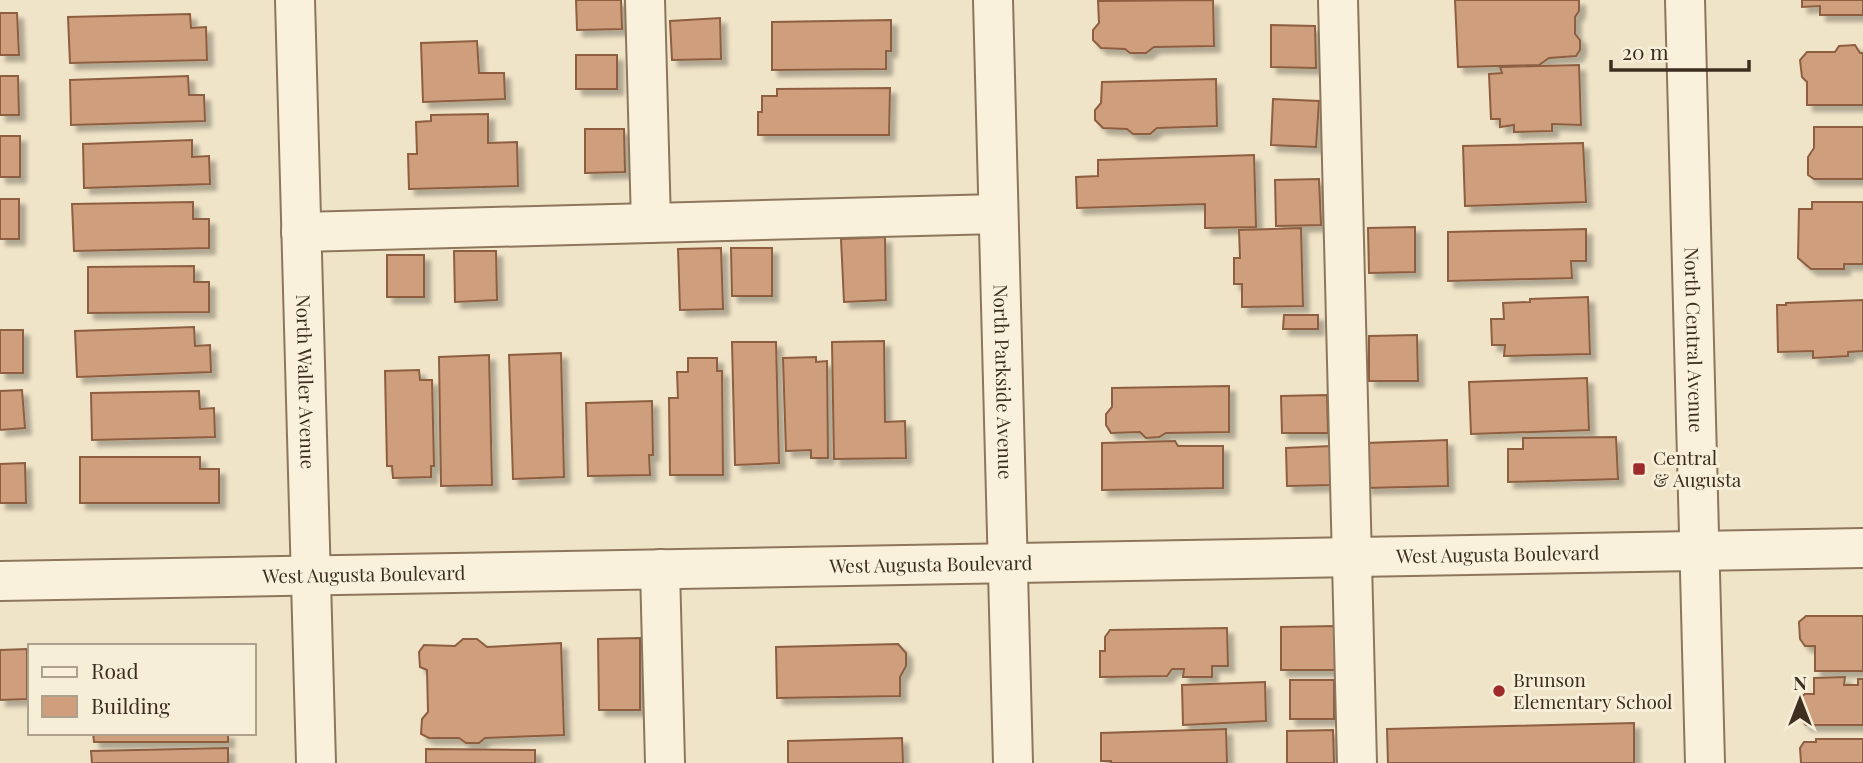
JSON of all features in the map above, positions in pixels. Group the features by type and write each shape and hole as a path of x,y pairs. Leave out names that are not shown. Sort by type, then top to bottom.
{"street":[{"name":"North Waller Avenue","path":"295,0 316,763"},
{"path":"645,0 651,223"},
{"name":"North Parkside Avenue","path":"993,0 1013,763"},
{"path":"1338,0 1357,763"},
{"name":"North Central Avenue","path":"1685,0 1705,763"},
{"path":"301,232 998,214"},
{"name":"West Augusta Boulevard","path":"0,581 1863,548"},
{"path":"660,569 665,763"}],"building":[{"path":"576,0 621,0 622,29 577,30"},
{"path":"1213,0 1214,46 1154,47 1146,53 1130,53 1125,49 1101,48 1093,40 1093,30 1099,23 1098,1"},
{"path":"1455,0 1579,0 1575,34 1580,40 1580,50 1576,56 1549,58 1539,65 1458,67"},
{"path":"1802,0 1863,0 1863,15 1820,15 1820,6 1802,7"},
{"path":"0,13 17,13 19,55 0,55"},
{"path":"190,14 191,28 206,27 207,60 70,63 68,17"},
{"path":"720,18 721,59 672,60 670,21"},
{"path":"891,20 891,51 886,51 886,69 772,70 772,22"},
{"path":"1271,25 1315,26 1316,68 1271,67"},
{"path":"477,41 479,73 504,73 505,99 423,102 421,43"},
{"path":"1855,45 1860,53 1863,53 1863,105 1807,105 1807,82 1802,77 1800,60 1807,52 1835,52 1839,46"},
{"path":"576,55 617,55 617,89 576,89"},
{"path":"1579,65 1581,125 1552,124 1552,131 1514,132 1514,125 1500,127 1500,119 1491,119 1489,74 1502,73 1500,67"},
{"path":"0,76 18,76 19,115 0,115"},
{"path":"188,76 189,95 204,95 205,121 71,125 70,80"},
{"path":"1216,79 1217,126 1157,128 1150,134 1133,134 1127,129 1103,128 1095,120 1095,110 1101,103 1102,82"},
{"path":"890,88 889,135 758,135 758,112 762,112 762,96 777,96 777,89"},
{"path":"1273,99 1319,101 1316,147 1271,145"},
{"path":"488,114 488,143 517,142 518,186 409,189 408,154 417,154 416,122 431,121 431,115"},
{"path":"1814,127 1863,127 1863,179 1814,179 1808,175 1808,157 1814,148"},
{"path":"585,129 624,129 625,172 585,173"},
{"path":"0,136 20,136 20,177 0,177"},
{"path":"192,140 192,157 209,156 210,184 84,188 83,144"},
{"path":"1583,143 1586,202 1465,206 1463,146"},
{"path":"1254,155 1256,227 1205,228 1205,204 1077,208 1076,177 1098,176 1098,160"},
{"path":"1319,179 1321,225 1276,226 1275,180"},
{"path":"0,199 19,199 19,239 0,239"},
{"path":"193,202 193,219 209,219 209,248 74,251 72,204"},
{"path":"1812,202 1863,202 1863,264 1844,264 1844,269 1811,269 1798,258 1799,209 1812,209"},
{"path":"1415,227 1415,272 1369,273 1368,228"},
{"path":"1301,228 1303,306 1242,307 1242,284 1234,284 1234,258 1240,258 1239,230"},
{"path":"1586,229 1586,261 1571,261 1572,278 1448,281 1448,232"},
{"path":"885,237 886,300 844,302 841,239"},
{"path":"721,248 723,309 680,310 678,249"},
{"path":"731,248 772,248 772,296 732,296"},
{"path":"454,251 496,251 497,300 455,302"},
{"path":"387,255 424,255 424,297 387,297"},
{"path":"194,266 194,282 209,282 209,312 88,313 88,267"},
{"path":"1588,297 1590,354 1504,356 1505,345 1492,345 1491,319 1504,319 1503,303"},
{"path":"1863,300 1863,351 1848,352 1848,356 1813,358 1813,351 1778,352 1777,305"},
{"path":"1284,315 1318,315 1318,329 1283,329"},
{"path":"194,327 195,346 210,345 211,372 77,377 75,331"},
{"path":"0,330 23,330 23,373 0,373"},
{"path":"1417,335 1418,381 1369,381 1369,336"},
{"path":"884,341 885,422 905,421 906,458 834,459 832,342"},
{"path":"732,342 776,342 779,463 735,465"},
{"path":"561,353 564,477 513,479 509,355"},
{"path":"489,355 492,485 441,486 439,357"},
{"path":"816,357 816,362 827,361 828,458 811,458 811,450 786,451 783,358"},
{"path":"688,358 717,358 717,371 722,371 723,475 670,475 669,398 678,398 677,372 688,372"},
{"path":"419,370 420,380 432,380 434,466 431,466 431,477 393,478 392,466 387,466 385,371"},
{"path":"1587,378 1589,430 1471,434 1469,382"},
{"path":"1229,386 1229,432 1166,433 1159,437 1146,438 1140,432 1111,433 1106,425 1106,414 1112,407 1112,388"},
{"path":"22,390 25,428 0,430 0,391"},
{"path":"199,391 200,409 214,408 215,437 92,440 91,393"},
{"path":"1327,395 1328,433 1282,433 1281,396"},
{"path":"652,401 653,455 649,455 650,475 588,476 586,403"},
{"path":"1616,437 1618,479 1508,482 1508,449 1523,449 1523,438"},
{"path":"1447,440 1448,486 1366,488 1366,443"},
{"path":"1175,441 1178,446 1223,446 1223,488 1102,490 1102,443"},
{"path":"1331,446 1332,485 1287,486 1286,448"},
{"path":"80,457 200,457 200,469 219,469 219,503 80,503"},
{"path":"25,463 26,503 0,503 0,464"},
{"path":"1806,616 1863,616 1863,671 1815,671 1815,646 1805,646 1800,639 1799,622"},
{"path":"1335,626 1336,670 1281,670 1281,627"},
{"path":"1227,628 1228,666 1212,666 1212,677 1183,677 1184,669 1172,669 1167,676 1100,677 1100,651 1105,651 1105,637 1110,630"},
{"path":"640,638 640,710 599,710 598,639"},
{"path":"463,639 477,639 487,647 561,643 564,735 485,738 479,743 466,743 459,738 429,738 421,734 422,719 428,712 427,670 420,667 419,652 424,645 455,646"},
{"path":"898,644 906,653 906,666 900,677 900,696 777,698 776,647"},
{"path":"27,649 27,699 0,700 0,650"},
{"path":"1845,677 1844,685 1858,685 1858,679 1863,679 1863,725 1806,725 1799,717 1798,699 1805,694 1814,694 1814,678"},
{"path":"1290,680 1334,680 1334,719 1290,719"},
{"path":"1265,682 1266,721 1183,725 1182,685"},
{"path":"1634,723 1634,763 1388,763 1387,729"},
{"path":"1226,729 1227,763 1101,761 1101,733"},
{"path":"1333,730 1334,763 1287,763 1287,731"},
{"path":"93,735 228,735 228,742 94,742"},
{"path":"902,738 903,763 788,763 788,741"},
{"path":"1816,739 1863,739 1863,763 1801,763 1800,748 1804,742 1816,742"},
{"path":"228,748 228,763 92,763 91,751"},
{"path":"426,749 535,750 535,763 426,763"}],"place":[{"name":"Central & Augusta","path":"1639,469"},
{"name":"Brunson Elementary School","path":"1499,691"}]}
